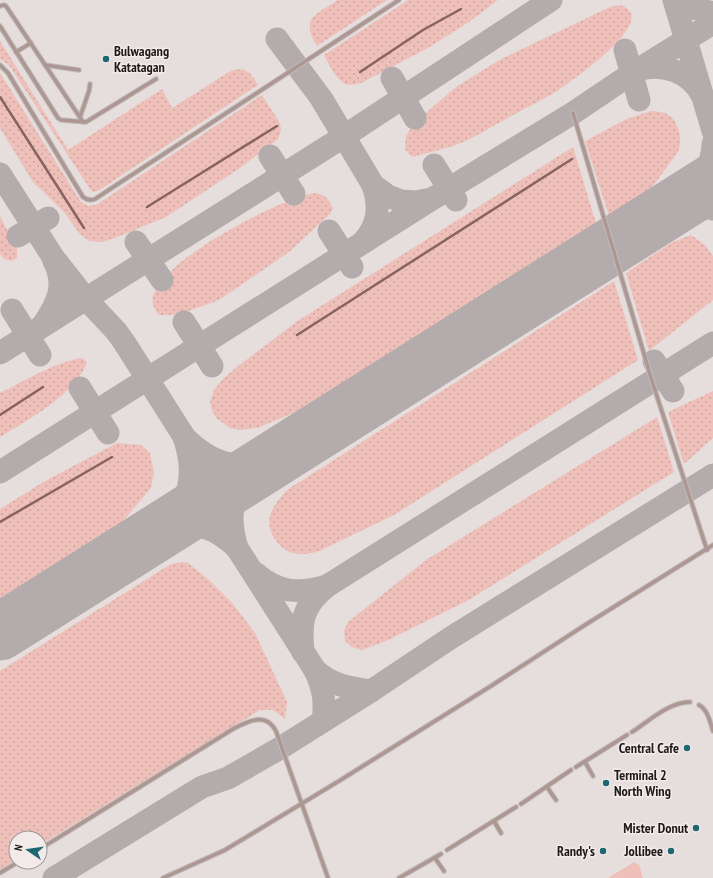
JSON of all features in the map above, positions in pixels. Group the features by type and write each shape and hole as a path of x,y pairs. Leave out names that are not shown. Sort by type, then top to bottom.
{"lane":[{"path":"0,64 8,73 83,197 88,200 92,200 399,0"},
{"path":"0,6 6,6 83,122"},
{"path":"0,26 58,118 61,120 83,122 156,79"},
{"path":"16,52 31,43"},
{"path":"45,65 79,70"},
{"path":"73,122 77,121 80,117 90,84"},
{"path":"573,113 652,381 707,550"},
{"path":"163,878 224,850 339,781 585,625 713,546"},
{"path":"632,732 671,706 680,702 690,702"},
{"path":"699,705 704,707 713,731"},
{"path":"48,843 233,729 256,719 268,722 273,726 328,878"},
{"path":"576,767 627,735"},
{"path":"585,762 593,776"},
{"path":"521,804 571,770"},
{"path":"547,787 556,800"},
{"path":"447,850 516,807"},
{"path":"494,821 501,833"},
{"path":"399,878 441,854"},
{"path":"435,858 444,871"}],"shaded area":[{"path":"338,0 387,0 317,46 310,29 312,18"},
{"path":"408,0 498,0 469,22 428,48 361,83 349,85 342,82 333,71 324,55"},
{"path":"620,5 630,12 631,23 623,36 610,50 579,76 557,91 474,137 457,144 413,157 405,150 406,136 414,123 456,87 501,59 610,7"},
{"path":"0,41 68,150 162,89 172,108 234,70 239,69 250,73 258,85 98,191 93,192 9,65 0,59"},
{"path":"0,73 81,202 88,206 96,205 262,95 280,123 281,130 278,139 240,168 166,217 103,242 89,241 79,233 64,212 33,182 0,128"},
{"path":"651,111 669,115 672,118 680,136 680,146 678,151 644,195 609,216 585,141 627,119"},
{"path":"573,147 596,223 306,408 257,428 240,430 230,428 216,418 210,402 214,390 222,380 238,366 299,320"},
{"path":"315,193 326,198 333,208 330,214 289,252 219,300 180,314 159,315 153,305 153,298 160,283 176,266 223,234 250,219 275,207"},
{"path":"0,216 17,249 17,258 12,261 4,259 0,254"},
{"path":"691,235 705,245 713,256 713,300 649,351 626,273 671,243"},
{"path":"614,281 638,360 394,515 317,552 304,554 292,553 282,547 274,538 269,522 270,516 278,500 290,488"},
{"path":"82,358 87,362 82,373 62,395 37,414 0,437 0,393 51,367"},
{"path":"713,391 713,438 684,464 668,412"},
{"path":"657,417 674,472 467,601 386,641 362,650 352,647 345,641 344,631 348,622 426,560"},
{"path":"117,443 141,445 150,453 154,472 151,488 118,527 0,600 0,509 45,481"},
{"path":"183,562 188,563 209,580 233,604 255,633 287,702 285,719 273,710 260,710 48,840 48,830 8,830 8,865 0,870 0,671 171,564"},
{"path":"634,862 639,865 643,878 608,878"}],"waterway":[{"path":"360,72 423,30 461,9"},
{"path":"0,97 84,228"},
{"path":"147,207 277,126"},
{"path":"297,335 572,159"},
{"path":"0,415 43,387"},
{"path":"0,522 112,457"}],"taxiway":[{"path":"0,353 343,137 551,0"},
{"path":"674,0 713,131"},
{"path":"675,0 690,7 713,13"},
{"path":"0,472 432,199 573,113 631,74 713,23"},
{"path":"277,39 321,98 373,185 388,196 401,201 416,202 431,199"},
{"path":"625,50 639,100"},
{"path":"638,70 656,67 674,71 690,80 702,95"},
{"path":"392,78 415,118"},
{"path":"687,198 702,180 711,159 713,144"},
{"path":"270,156 294,194"},
{"path":"434,165 456,200"},
{"path":"0,174 53,257 86,299 116,331 124,342 192,449 221,517 237,548 315,670 323,695 323,721"},
{"path":"363,242 372,229 377,215 377,200 373,185"},
{"path":"661,215 674,210 693,206 713,209"},
{"path":"18,236 48,218"},
{"path":"329,231 352,267"},
{"path":"136,242 162,280"},
{"path":"43,325 59,294 60,279 54,261"},
{"path":"12,310 40,355"},
{"path":"184,322 212,366"},
{"path":"327,586 713,343"},
{"path":"654,361 673,391"},
{"path":"80,388 108,433"},
{"path":"163,530 180,509 188,487 190,463 184,437 206,455 228,464 251,464 279,457"},
{"path":"163,530 184,525 203,527 212,530 237,548 232,525 233,506 241,489 256,472"},
{"path":"54,878 202,787 228,778 282,747 371,691 452,637 713,475"},
{"path":"255,573 272,585 289,590 298,591 317,589 327,586 312,601 304,615 302,632 303,652"},
{"path":"315,670 327,679 341,685 371,691"}],"runway":[{"path":"0,632 713,182"}],"place":[{"name":"Bulwagang Katatagan","path":"106,59"},
{"name":"Central Cafe","path":"687,748"},
{"name":"Terminal 2 North Wing","path":"606,783"},
{"name":"Mister Donut","path":"696,828"},
{"name":"Randy's","path":"603,851"},
{"name":"Jollibee","path":"671,851"}]}
